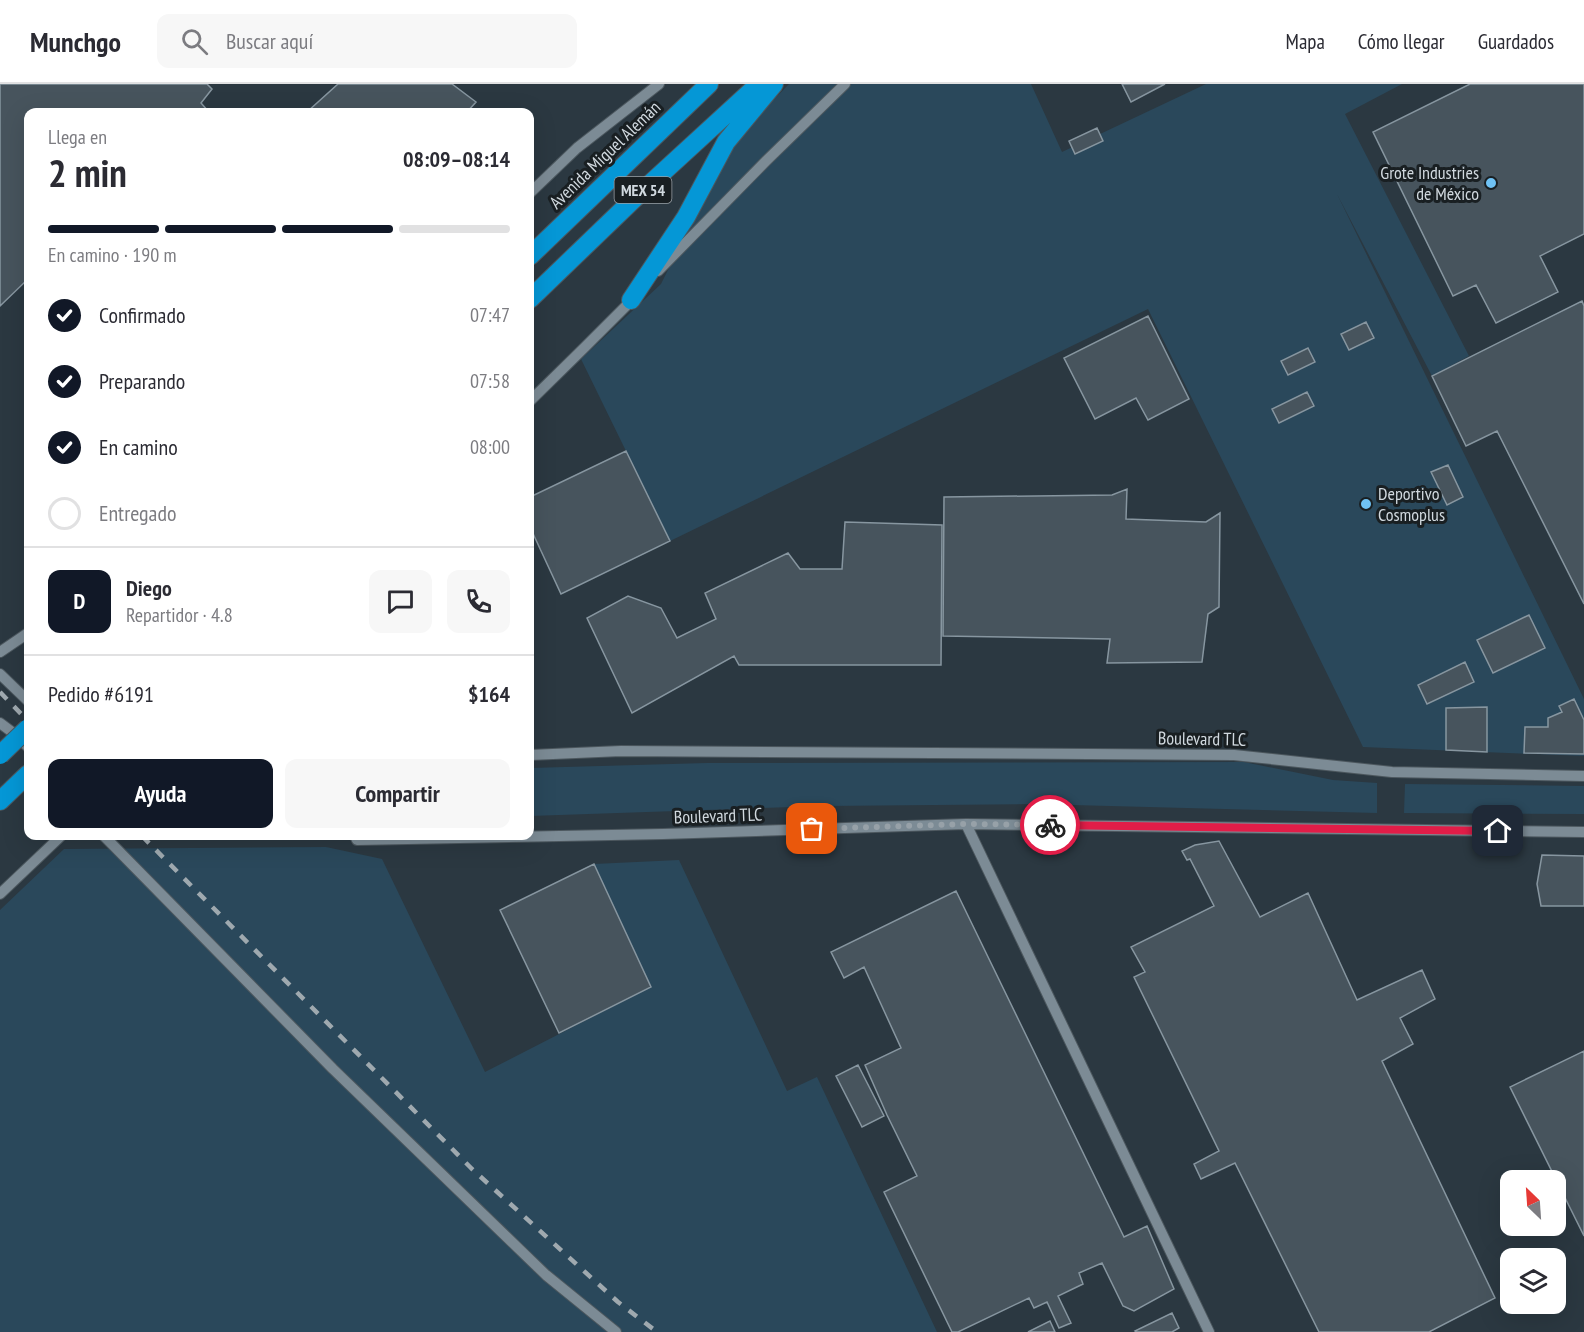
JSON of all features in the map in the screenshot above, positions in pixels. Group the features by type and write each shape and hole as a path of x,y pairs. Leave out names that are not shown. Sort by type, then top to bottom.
{"highway":[{"name":"Avenida Miguel Alemán","path":"534,252 710,84"},
{"name":"MEX 54","path":"534,295 638,195 759,84"},
{"path":"631,300 686,217 726,142 774,84"},
{"path":"0,755 24,732"},
{"path":"0,801 24,778"}],"street":[{"path":"534,189 577,148 659,84"},
{"path":"534,397 758,169 845,84"},
{"path":"0,652 24,636"},
{"path":"0,674 24,697"},
{"path":"0,723 24,743"},
{"name":"Boulevard TLC","path":"534,755 621,751 1234,755 1392,772 1584,776"},
{"path":"966,824 1209,1332"},
{"name":"Boulevard TLC","path":"534,836 663,834 966,824 1584,832"},
{"path":"0,894 57,840"},
{"path":"108,840 333,1069 546,1275 616,1332"}],"shaded area":[{"path":"789,84 1031,84 1062,152 1206,84 1402,84 1345,114 1469,356 1432,376 1337,194 1584,699 1584,756 1363,747 1148,309 670,541 581,359 661,284 731,143"},
{"path":"1244,762 1333,780 1377,783 1377,813 1034,804 823,806 534,816 534,768 707,763"},
{"path":"1405,784 1584,786 1584,814 1404,813"},
{"path":"326,847 382,859 485,1072 651,987 594,864 679,860 787,1091 817,1077 937,1332 0,1332 0,910 64,849"}],"building":[{"path":"0,84 207,84 212,89 201,103 205,108 24,108 24,283 0,306"},
{"path":"338,84 452,84 476,102 471,108 311,108"},
{"path":"1122,84 1165,84 1131,102"},
{"name":"Grote Industries de México","path":"1470,84 1584,84 1584,234 1540,256 1558,292 1496,323 1476,285 1453,296 1373,132"},
{"path":"1097,128 1103,141 1075,154 1069,141"},
{"path":"1582,301 1584,306 1584,604 1497,431 1466,446 1432,376"},
{"path":"1148,316 1189,399 1148,420 1136,398 1095,419 1064,358"},
{"path":"1366,322 1374,338 1349,350 1341,334"},
{"path":"1308,348 1315,362 1288,375 1281,361"},
{"path":"1307,392 1314,406 1279,423 1272,409"},
{"path":"626,451 670,541 561,594 534,536 534,495"},
{"path":"1448,465 1463,497 1447,505 1431,472"},
{"path":"1127,489 1126,519 1206,522 1220,513 1219,607 1208,614 1202,662 1107,663 1110,639 943,636 944,497 1112,495"},
{"path":"845,522 942,525 941,665 739,665 734,656 632,713 587,618 628,596 661,608 677,638 716,619 705,593 788,553 800,569 842,569"},
{"path":"1529,615 1545,648 1493,673 1477,640"},
{"path":"1465,662 1474,682 1427,704 1418,685"},
{"path":"1574,699 1584,720 1584,754 1524,753 1525,727 1548,727 1548,718 1562,712 1559,706"},
{"path":"1487,707 1487,752 1446,750 1446,708"},
{"path":"1219,841 1260,917 1308,893 1357,1000 1422,970 1435,999 1400,1018 1413,1044 1382,1061 1495,1298 1429,1332 1319,1332 1235,1163 1201,1179 1194,1164 1219,1151 1134,977 1145,972 1131,947 1214,906 1190,859 1187,860 1182,851 1195,845"},
{"path":"1542,855 1584,856 1584,906 1541,906 1537,884"},
{"path":"594,864 651,987 559,1033 500,910"},
{"path":"956,891 1124,1237 1147,1226 1174,1289 1134,1311 1123,1306 1102,1263 1079,1273 1083,1284 1058,1296 1071,1323 1059,1328 1047,1302 1034,1308 1029,1298 958,1332 952,1332 884,1192 917,1176 865,1065 901,1048 864,967 844,978 831,952"},
{"path":"1584,1051 1584,1236 1566,1200 1566,1170 1551,1170 1510,1087"},
{"path":"858,1065 884,1116 862,1127 836,1076"},
{"path":"1172,1313 1179,1328 1172,1332 1135,1331"},
{"path":"1050,1321 1055,1332 1028,1332"}],"railway":[{"path":"0,692 24,717"},
{"path":"146,840 472,1169 618,1302 657,1332"}],"way so far":[{"path":"812,829 966,824 1050,825"}],"place":[{"name":"Grote Industries de México","path":"1491,183"},
{"name":"Deportivo Cosmoplus","path":"1366,504"}],"route":[{"path":"1050,825 1498,831"}]}
